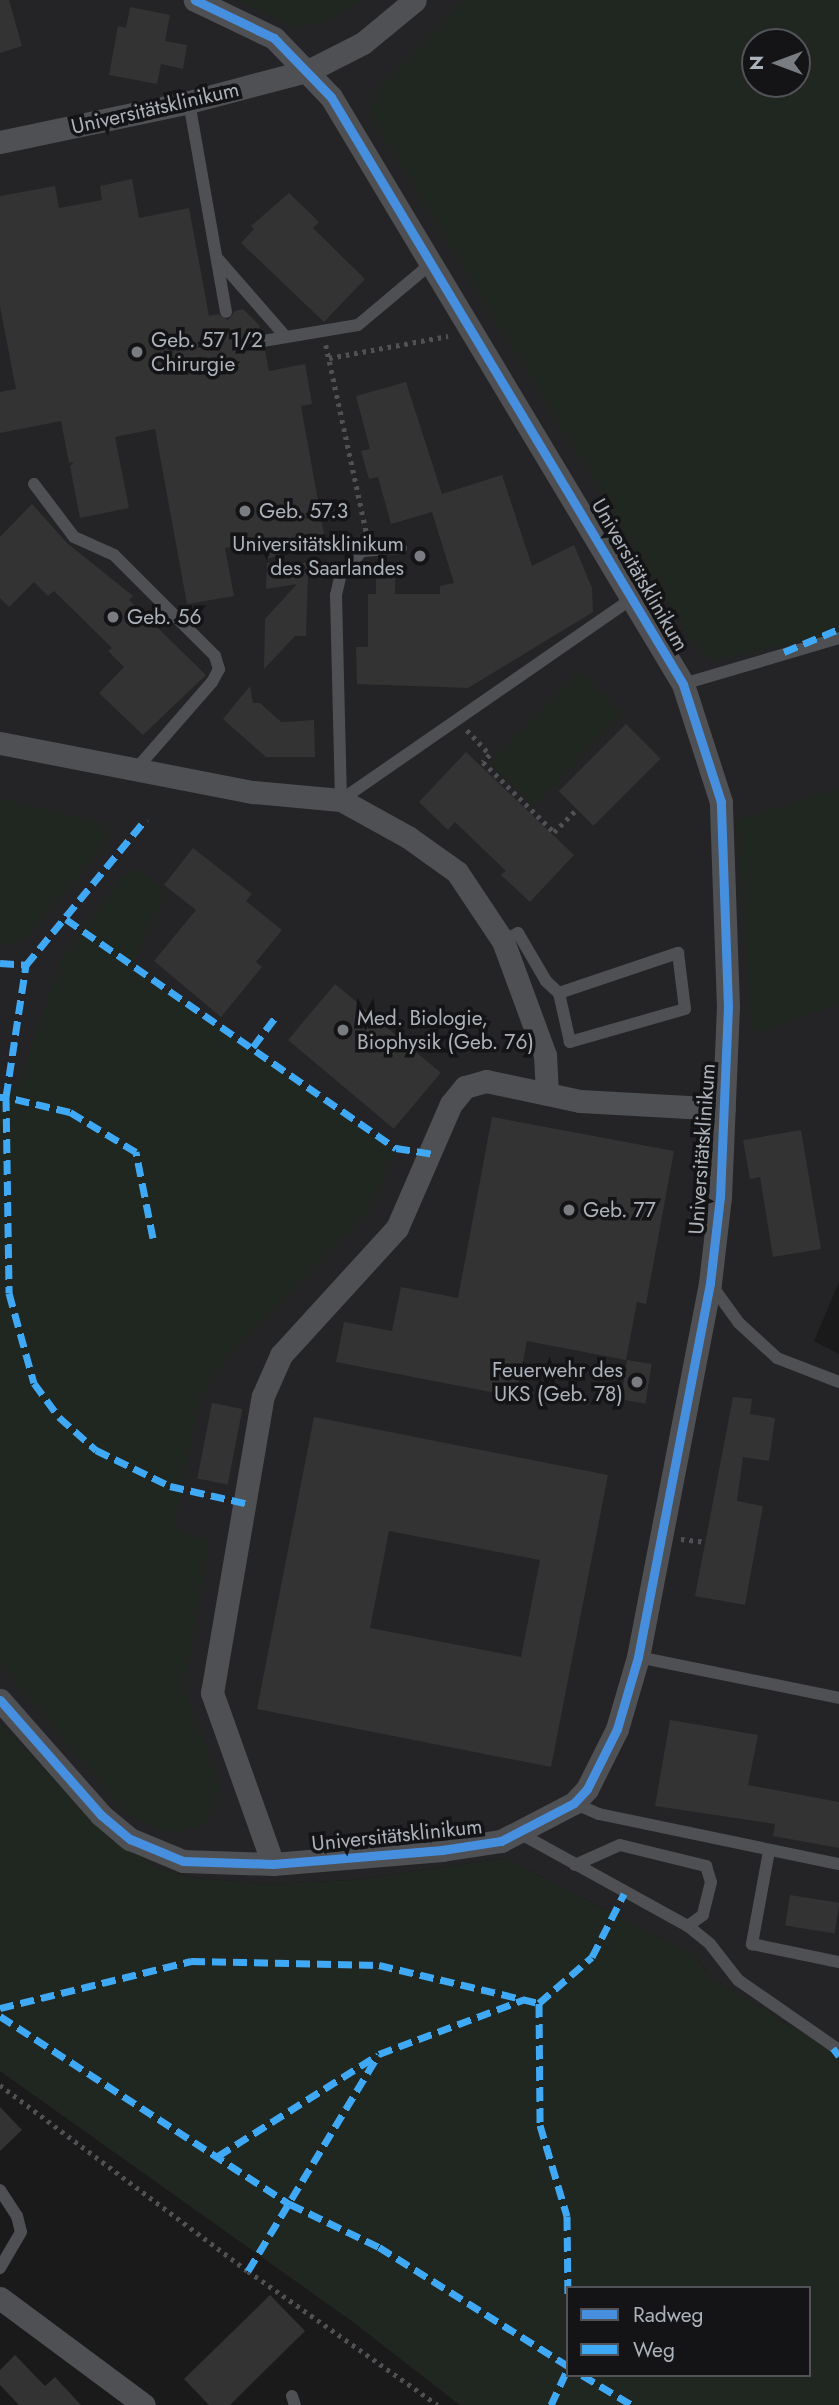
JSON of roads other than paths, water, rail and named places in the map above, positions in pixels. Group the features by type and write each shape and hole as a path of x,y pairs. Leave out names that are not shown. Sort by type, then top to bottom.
{"street":[{"name":"Universitätsklinikum","path":"0,1700 101,1815 130,1839 183,1861 273,1864 442,1850 529,1839 574,1803 587,1789 617,1729 638,1657 709,1283 724,1109 728,1007 721,802 683,684 634,597 331,97 310,70 274,38 195,0"},
{"name":"Universitätsklinikum","path":"0,142 189,102 310,70 363,43 415,0"},
{"path":"0,743 253,792 341,800 408,837 457,872 503,941 545,1055 547,1094"},
{"path":"273,1864 212,1693 263,1396 281,1355 397,1228 451,1104 465,1087 486,1081 580,1101 724,1109"},
{"path":"0,2298 144,2405"}],"lane":[{"path":"189,102 226,312"},
{"path":"216,257 286,337"},
{"path":"263,341 358,325 432,262"},
{"path":"34,484 74,537 114,555 215,656 219,669 212,682 136,769"},
{"path":"341,800 336,595 347,563 370,550 401,548"},
{"path":"341,800 634,597"},
{"path":"683,684 839,638"},
{"path":"503,941 518,933 546,981 559,993 570,1042 685,1009 678,953 559,993"},
{"path":"709,1283 739,1323 777,1358 839,1382"},
{"path":"638,1657 839,1698"},
{"path":"574,1803 599,1814 757,1844 769,1852 839,1864"},
{"path":"529,1839 688,1926 709,1944 738,1980 839,2050"},
{"path":"575,1866 620,1844 706,1866 711,1882 703,1915 688,1926"},
{"path":"769,1852 752,1944 839,1962"},
{"path":"0,2190 17,2216 21,2232 0,2267"}],"place":[{"name":"Geb. 57 1/2 Chirurgie","path":"137,352"},
{"name":"Geb. 57.3","path":"245,511"},
{"name":"Universitätsklinikum des Saarlandes","path":"420,556"},
{"name":"Geb. 56","path":"113,617"},
{"name":"Med. Biologie, Biophysik (Geb. 76)","path":"343,1030"},
{"name":"Geb. 77","path":"569,1210"},
{"name":"Feuerwehr des UKS (Geb. 78)","path":"637,1382"}]}
